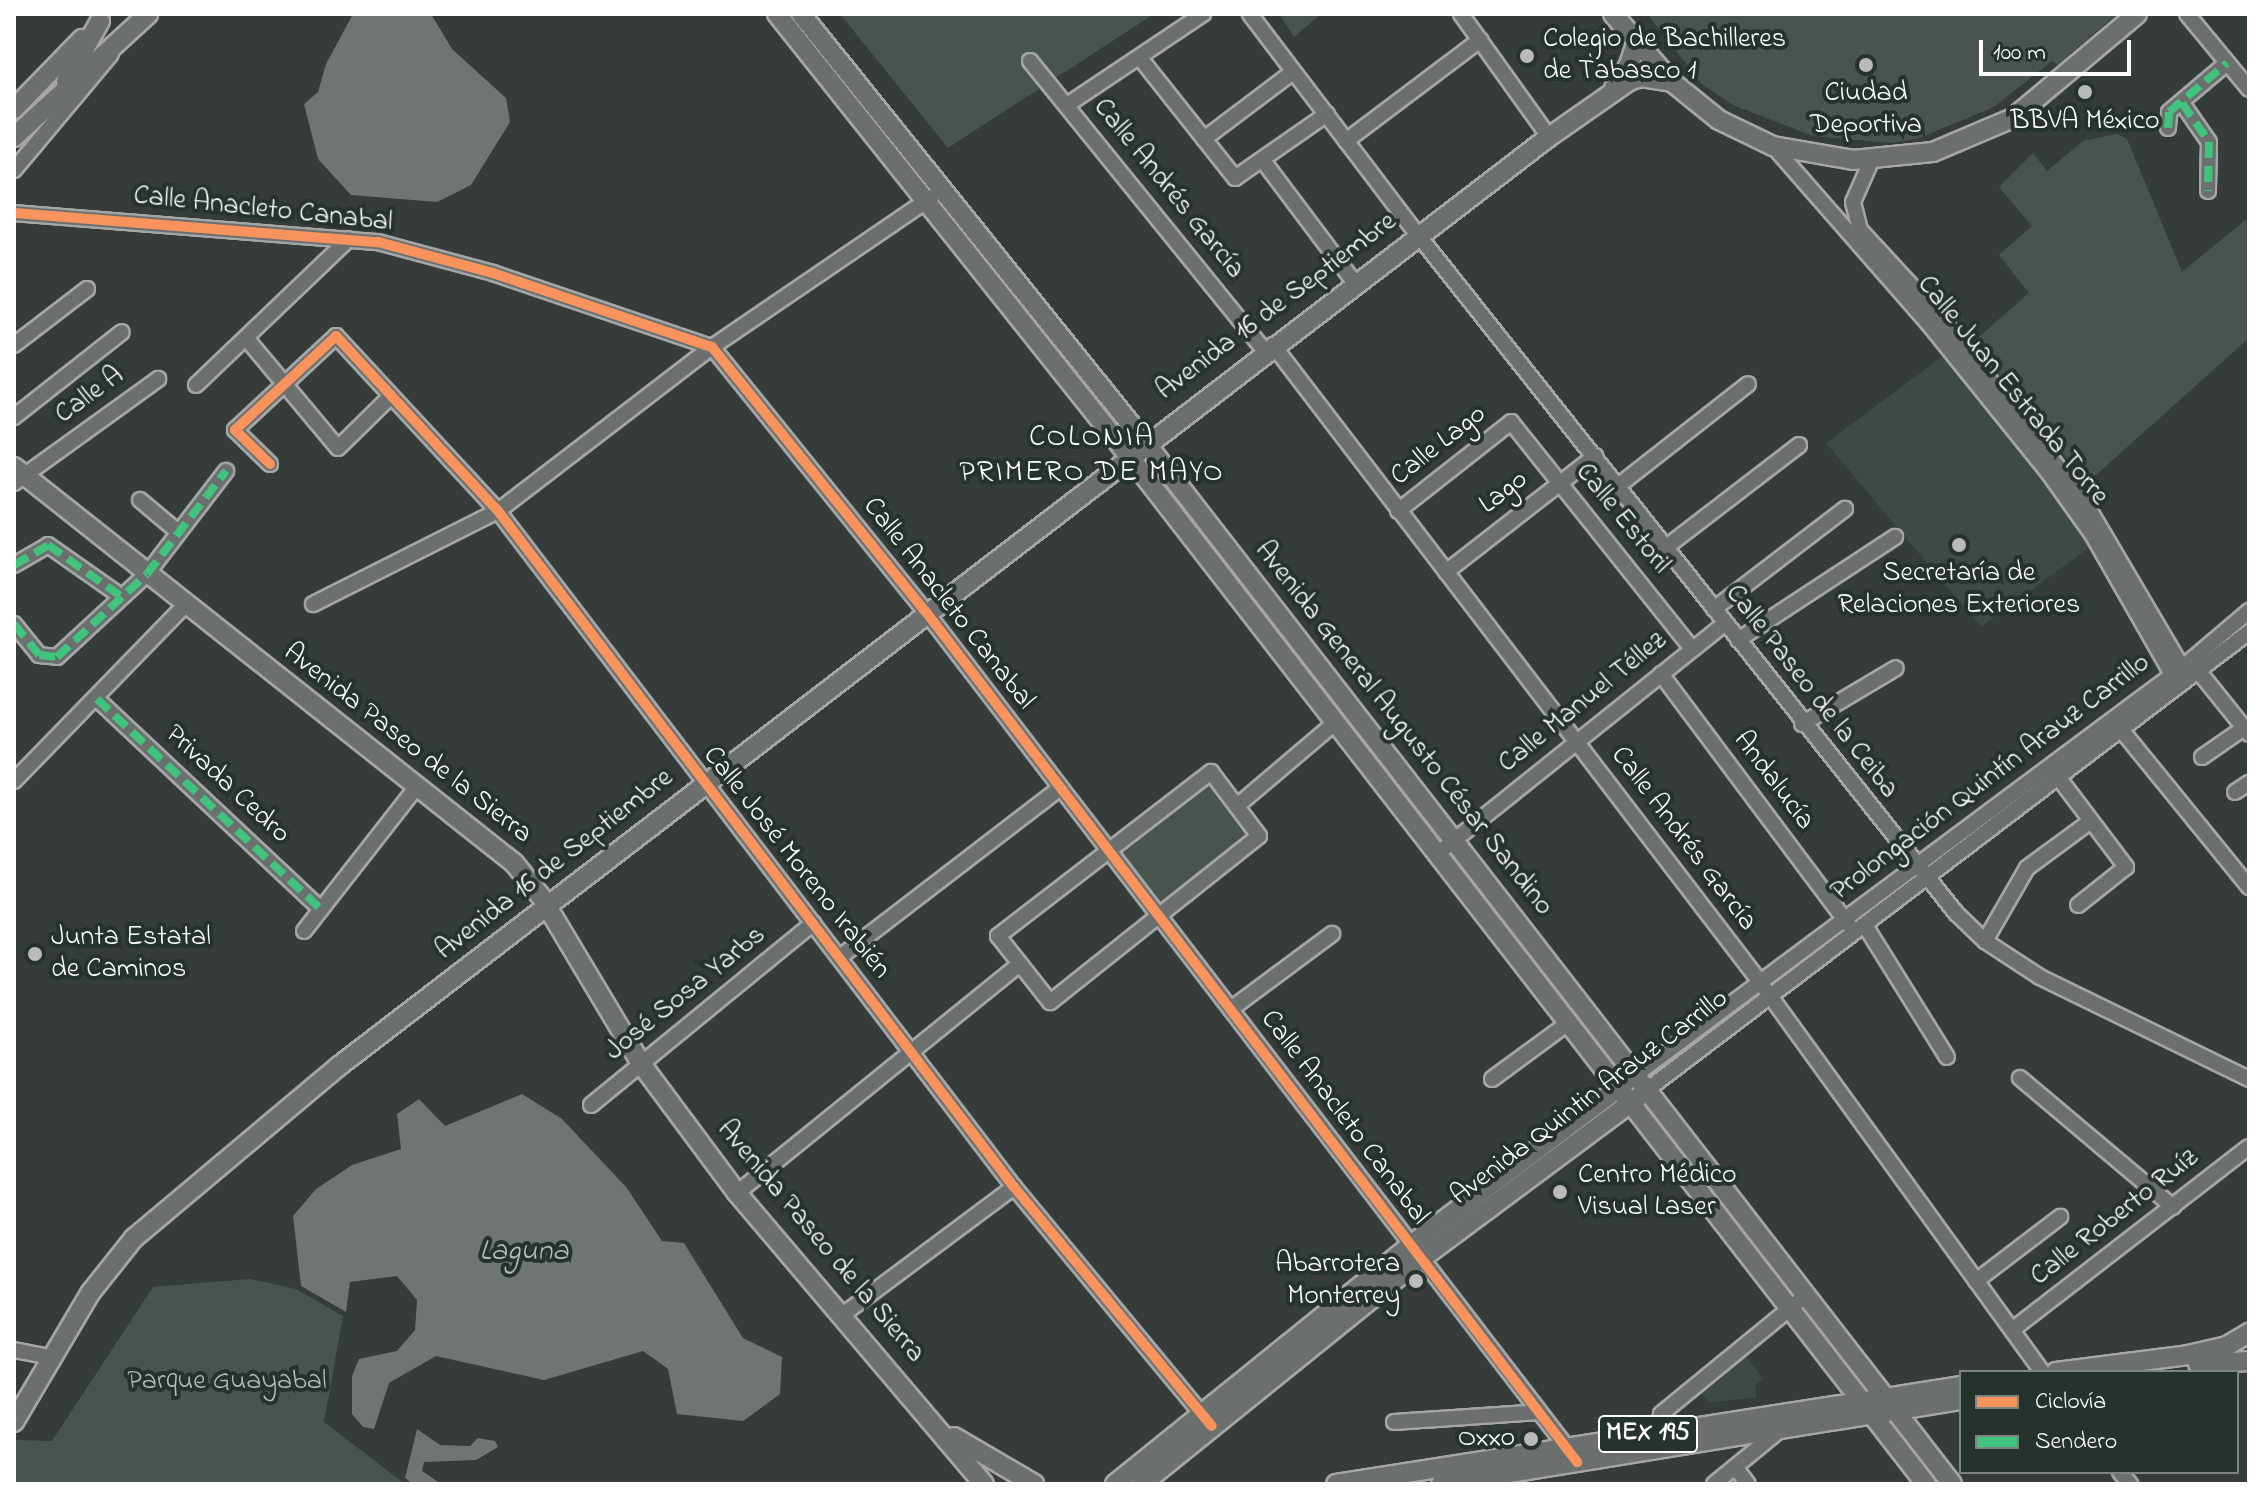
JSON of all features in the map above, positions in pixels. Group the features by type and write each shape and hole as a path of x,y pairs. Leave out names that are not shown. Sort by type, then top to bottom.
{"main road":[{"path":"14,137 60,92 119,44 148,14"},
{"name":"Avenida General Augusto César Sandino","path":"777,14 1128,455 1926,1484"},
{"name":"Avenida General Augusto César Sandino","path":"801,14 1145,442 1952,1484"},
{"path":"1613,14 1672,82 1719,120 1773,146 1872,159 1933,152 2013,118 2137,14"},
{"path":"14,151 60,92 103,18"},
{"path":"14,109 103,18"},
{"name":"Avenida 16 de Septiembre","path":"1612,90 1629,65 1636,43"},
{"name":"Avenida 16 de Septiembre","path":"14,1422 91,1292 134,1238 339,1066 1128,455 1612,90 1641,77 1672,82"},
{"name":"Avenida Paseo de la Sierra","path":"17,476 418,785 514,863 548,906 642,1065 737,1193 939,1426 984,1484"},
{"name":"Avenida Quintin Arauz Carrillo","path":"1115,1484 1207,1420 1416,1252 1642,1082"},
{"path":"2072,1370 2188,1355 2227,1346 2249,1333"},
{"path":"2163,1370 2249,1361"},
{"name":"MEX 195","path":"1888,1405 1959,1387"},
{"name":"MEX 195","path":"1441,1484 1573,1456 1657,1433 1888,1405 1959,1400"},
{"name":"MEX 195","path":"1336,1484 1780,1430 1868,1408"},
{"name":"Avenida Quintin Arauz Carrillo","path":"1142,1484 1207,1420"},
{"name":"Avenida Paseo de la Sierra","path":"939,1426 1034,1484"},
{"path":"962,1458 966,1484"}],"street":[{"path":"1067,105 1203,14"},
{"name":"Calle Paseo de la Ceiba","path":"1250,14 1418,235 1595,456 1927,882 1985,941 2040,977 2249,1079"},
{"path":"1461,14 1549,137"},
{"path":"2187,14 2249,89"},
{"path":"1346,141 1480,40"},
{"path":"14,170 85,91 119,44"},
{"path":"1140,58 1235,178 1264,162 1327,114"},
{"name":"Calle Andrés García","path":"1030,61 1269,348 1446,572 1760,982 2041,1370"},
{"path":"2168,128 2169,112 2227,63"},
{"path":"1204,139 1293,72"},
{"path":"2182,103 2209,142 2208,191"},
{"name":"Calle Juan Estrada Torre","path":"1773,146 1916,299"},
{"name":"Calle Juan Estrada Torre","path":"1872,159 1858,187 1852,216 1916,299 2083,499 2177,671 2247,731"},
{"path":"1264,162 1355,283"},
{"path":"313,604 498,511 712,347 942,190"},
{"name":"Calle Anacleto Canabal","path":"14,213 349,239 493,273 712,347 926,612 1156,916 1231,1009 1573,1456"},
{"path":"196,385 349,239"},
{"path":"14,345 87,289"},
{"path":"14,417 122,332"},
{"name":"Calle José Moreno Irabién","path":"282,384 336,336 498,511 704,786 840,957 1014,1187 1207,1420"},
{"path":"246,338 338,448 391,396"},
{"name":"Calle A","path":"17,476 158,379"},
{"path":"270,464 235,430 282,384"},
{"path":"1618,486 1748,384"},
{"name":"Calle Lago","path":"1398,511 1511,422"},
{"name":"Calle Estoril","path":"1511,422 1692,649"},
{"path":"1665,548 1799,445"},
{"name":"Lago","path":"1446,572 1595,456"},
{"path":"14,624 39,655 57,657 147,574 226,471"},
{"path":"140,500 178,532"},
{"path":"1714,609 1845,509"},
{"path":"1738,640 1895,537"},
{"path":"14,565 48,545 122,597"},
{"path":"14,781 185,605"},
{"name":"Prolongación Quintín Arauz Carrillo","path":"1642,1082 1760,982 2177,671 2249,611"},
{"name":"Calle Manuel Téllez","path":"1436,855 1726,623"},
{"name":"Prolongación Quintín Arauz Carrillo","path":"1771,997 1927,882 2190,681 2249,632"},
{"path":"1802,724 1896,668"},
{"name":"Andalucía","path":"1661,674 1845,919 1861,930 1947,1057"},
{"name":"Privada Cedro","path":"97,699 321,909"},
{"path":"1237,806 1335,723"},
{"path":"2202,757 2247,731"},
{"path":"2123,732 2249,887"},
{"path":"2050,765 2126,867 2078,905"},
{"path":"1211,772 1237,806 1259,836 1050,1002 998,936 1110,853 1211,772"},
{"path":"2235,792 2249,783"},
{"path":"304,931 418,785"},
{"path":"840,957 1060,788"},
{"path":"1985,941 2027,868 2091,821"},
{"name":"José Sosa Yarbs","path":"591,1105 813,923"},
{"path":"1231,1009 1332,934"},
{"path":"737,1193 1020,964"},
{"name":"Avenida Quintin Arauz Carrillo","path":"1642,1082 1771,997"},
{"path":"1492,1079 1567,1024"},
{"path":"2020,1078 2173,1207"},
{"name":"Calle Roberto Ruíz","path":"2012,1330 2249,1147"},
{"path":"841,1316 1014,1187"},
{"path":"1976,1281 2060,1217"},
{"path":"1657,1433 1661,1414 1805,1296"},
{"path":"14,1350 51,1357"},
{"path":"1394,1422 1539,1412"},
{"path":"1714,1484 1780,1430"},
{"path":"1735,1467 1748,1484"}],"shaded area":[{"path":"1943,356 2053,495 2058,492 2094,544 1981,627 1826,443"},
{"path":"1744,1354 1763,1379 1755,1386 1756,1397 1709,1403 1698,1390"}],"green space":[{"path":"840,14 1154,14 948,148"},
{"path":"1279,14 1321,14 1294,37"},
{"name":"Ciudad Deportiva","path":"1647,14 2117,14 2057,65 2052,61 1994,107 1917,139 1891,143 1813,136 1733,105 1702,84"},
{"path":"2117,134 2127,139 2182,272 2249,217 2249,338 2087,483 1973,342 2029,293 1999,255 2032,226 1999,187 2033,153 2047,171 2083,141"},
{"path":"1211,772 1259,836 1156,914 1108,850"},
{"name":"Parque Guayabal","path":"250,1279 296,1289 343,1316 324,1422 405,1484 14,1484 15,1440 52,1441 153,1287"}],"water":[{"path":"353,14 431,14 452,49 506,98 510,122 471,185 437,202 351,195 318,159 304,104 318,92 326,64"},
{"name":"Laguna","path":"522,1094 562,1119 627,1188 662,1241 684,1243 743,1338 782,1357 780,1394 743,1421 677,1414 668,1369 643,1351 544,1380 436,1356 389,1383 374,1429 363,1427 352,1414 352,1376 359,1359 397,1351 415,1330 417,1300 397,1276 350,1282 346,1312 301,1286 293,1216 316,1189 352,1165 401,1149 397,1114 419,1099 445,1126"},
{"path":"417,1429 440,1445 470,1446 478,1438 495,1441 498,1447 476,1460 424,1462 422,1471 441,1484 413,1484 405,1478"}],"marked path":[{"path":"2168,128 2169,112 2227,63"},
{"path":"2182,103 2209,142 2208,191"},
{"path":"14,624 39,655 57,657 147,574 226,471"},
{"path":"14,565 48,545 122,597"},
{"path":"97,699 321,909"}],"cycle path":[{"path":"14,213 378,242 493,273 712,347 926,612 1577,1462"},
{"path":"270,464 235,430 336,336 498,511 1014,1187 1212,1426"}],"place":[{"name":"Colegio de Bachilleres de Tabasco 1","path":"1527,56"},
{"name":"Ciudad Deportiva","path":"1866,65"},
{"name":"BBVA México","path":"2085,92"},
{"name":"Secretaría de Relaciones Exteriores","path":"1959,545"},
{"name":"Junta Estatal de Caminos","path":"35,954"},
{"name":"Centro Médico Visual Laser","path":"1560,1192"},
{"name":"Abarrotera Monterrey","path":"1416,1281"},
{"name":"Oxxo","path":"1531,1439"}],"district":[{"name":"COLONIA PRIMERO DE MAYO","path":"1092,455"}]}
